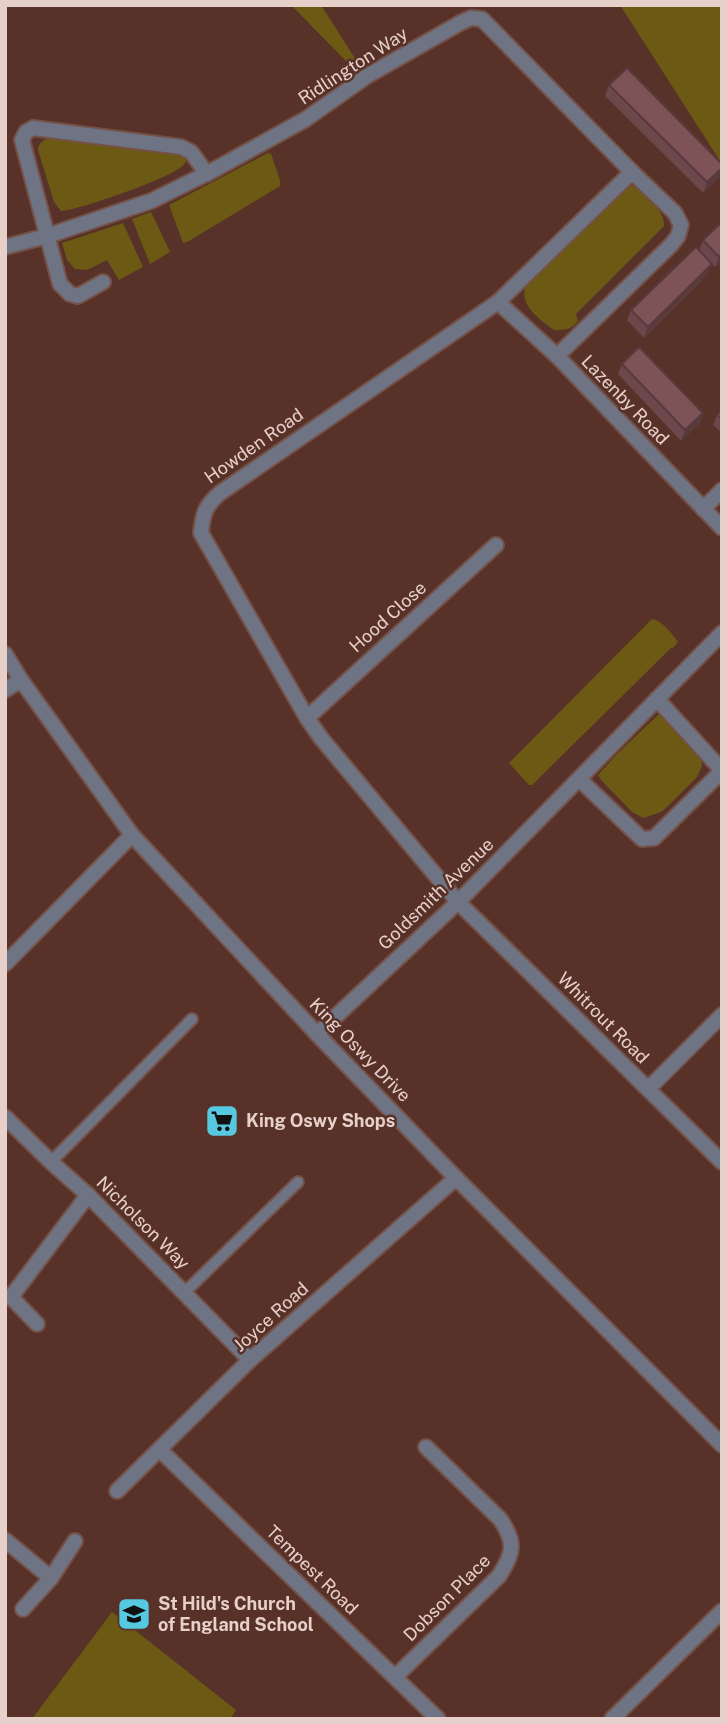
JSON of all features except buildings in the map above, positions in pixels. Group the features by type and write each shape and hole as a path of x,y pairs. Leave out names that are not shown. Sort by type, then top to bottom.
{"street":[{"name":"Ridlington Way","path":"5,247 47,236 151,201 207,174 306,119 367,76 460,23 471,18 482,19 675,213 681,225 671,245 557,356"},
{"path":"103,282 78,296 70,294 60,284 22,140 26,132 33,128 181,147 191,152 207,174"},
{"name":"Howden Road","path":"458,902 307,718 206,545 201,533 202,520 207,503 231,485 498,302 632,172"},
{"name":"Lazenby Road","path":"498,302 557,356 722,528"},
{"path":"703,509 722,491"},
{"name":"Hood Close","path":"307,718 496,545"},
{"name":"Goldsmith Avenue","path":"317,1034 458,902 722,634"},
{"name":"King Oswy Drive","path":"5,654 132,835 317,1034 456,1178 722,1445"},
{"path":"5,690 21,680"},
{"path":"579,779 642,839 654,838 718,775 719,767 657,699"},
{"path":"5,964 132,835"},
{"name":"Whitrout Road","path":"458,902 722,1162"},
{"path":"648,1089 722,1015"},
{"name":"Nicholson Way","path":"5,1117 88,1195 250,1360"},
{"name":"Joyce Road","path":"117,1491 250,1360 456,1178"},
{"path":"37,1324 10,1297 88,1195"},
{"name":"Dobson Place","path":"396,1676 499,1576 510,1560 508,1531 426,1447"},
{"name":"Tempest Road","path":"160,1450 438,1719"},
{"path":"5,1540 51,1578"},
{"path":"23,1609 51,1578 75,1541"},
{"path":"612,1719 722,1611"}],"lane":[{"path":"51,1162 192,1019"},
{"path":"184,1293 298,1182"}],"shaded area":[{"path":"291,5 321,5 356,60 349,64"},
{"path":"620,5 722,5 722,164"},
{"path":"52,137 183,154 187,158 181,167 159,179 103,200 61,211 54,202 38,150 44,140"},
{"path":"268,153 271,154 280,186 183,243 169,205"},
{"path":"637,184 644,188 641,192 660,211 664,226 576,314 578,321 573,326 554,330 530,309 524,296 528,282 622,190"},
{"path":"151,212 170,252 150,264 132,219"},
{"path":"123,223 143,267 119,280 107,260 87,270 75,269 67,260 62,243"},
{"path":"652,619 663,625 678,642 529,785 509,763"},
{"path":"660,713 700,751 702,766 697,777 667,807 643,818 632,812 598,775"},
{"path":"112,1612 236,1710 230,1719 32,1719"}],"place":[{"name":"King Oswy Shops","path":"222,1121"},
{"name":"St Hild's Church of England School","path":"134,1614"}]}
